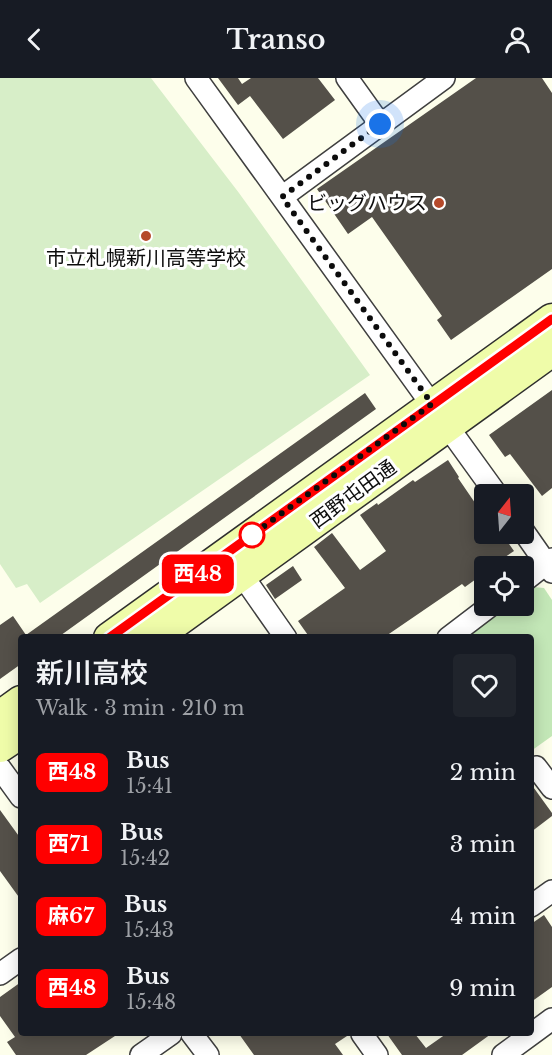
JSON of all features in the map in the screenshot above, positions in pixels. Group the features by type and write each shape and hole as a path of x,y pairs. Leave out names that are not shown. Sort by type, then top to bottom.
{"street":[{"path":"196,78 489,484"},
{"path":"347,78 380,124"},
{"path":"282,197 444,78"},
{"name":"西野屯田通","path":"116,634 234,564 440,415 552,319"},
{"name":"西野屯田通","path":"440,415 552,351"},
{"path":"533,544 550,565 534,575"},
{"path":"234,564 283,634"},
{"name":"西野屯田通","path":"157,634 234,564"},
{"path":"453,634 477,616"},
{"path":"0,716 18,703"},
{"path":"0,747 18,735"},
{"path":"540,765 552,788"},
{"path":"0,768 18,793"},
{"path":"534,904 552,891"},
{"path":"0,974 18,961"},
{"path":"534,1032 552,1019"},
{"path":"141,1055 168,1036"},
{"path":"194,1036 208,1055"},
{"path":"363,1036 377,1055"},
{"path":"502,1055 528,1036"}],"green space":[{"name":"市立札幌新川高等学校","path":"0,78 151,78 239,193 370,375 40,603 27,584 16,588 0,564"},
{"path":"534,587 544,588 552,600 552,736 534,749 534,634 469,634 494,616 534,616"}],"building":[{"path":"218,78 238,78 242,84 251,78 318,78 335,100 283,139 250,96 238,105"},
{"name":"ビッグハウス","path":"476,78 542,78 552,93 552,269 451,340 437,320 442,316 372,217 348,234 317,189"},
{"path":"552,390 552,488 542,496 510,454 505,457 489,435"},
{"path":"365,393 376,409 63,634 27,634"},
{"path":"448,460 474,501 474,544 509,544 514,551 506,556 474,556 474,580 465,587 462,584 389,634 307,634 298,621 345,588 314,547 332,533 360,570 386,551 360,515 413,480 415,482"},
{"path":"293,566 302,580 275,599 266,585"},
{"path":"13,616 25,634 18,634 18,666 0,679 0,625"},
{"path":"534,788 552,813 552,816 534,830"},
{"path":"0,810 18,835 18,896 0,871"},
{"path":"544,915 552,927 552,987 534,1000 534,922"},
{"path":"18,984 18,1036 115,1036 86,1055 16,1055 7,1042 15,1037 0,1016 0,997"},
{"path":"240,1036 347,1036 335,1044 343,1055 254,1055"},
{"path":"388,1036 417,1036 426,1048 443,1036 488,1036 462,1055 402,1055"}],"bus line":[{"name":"西48","path":"115,634 552,319"}],"place":[{"name":"ビッグハウス","path":"439,203"},
{"name":"市立札幌新川高等学校","path":"146,236"}],"route":[{"path":"252,535 245,540 432,404 282,197 380,124"}]}
